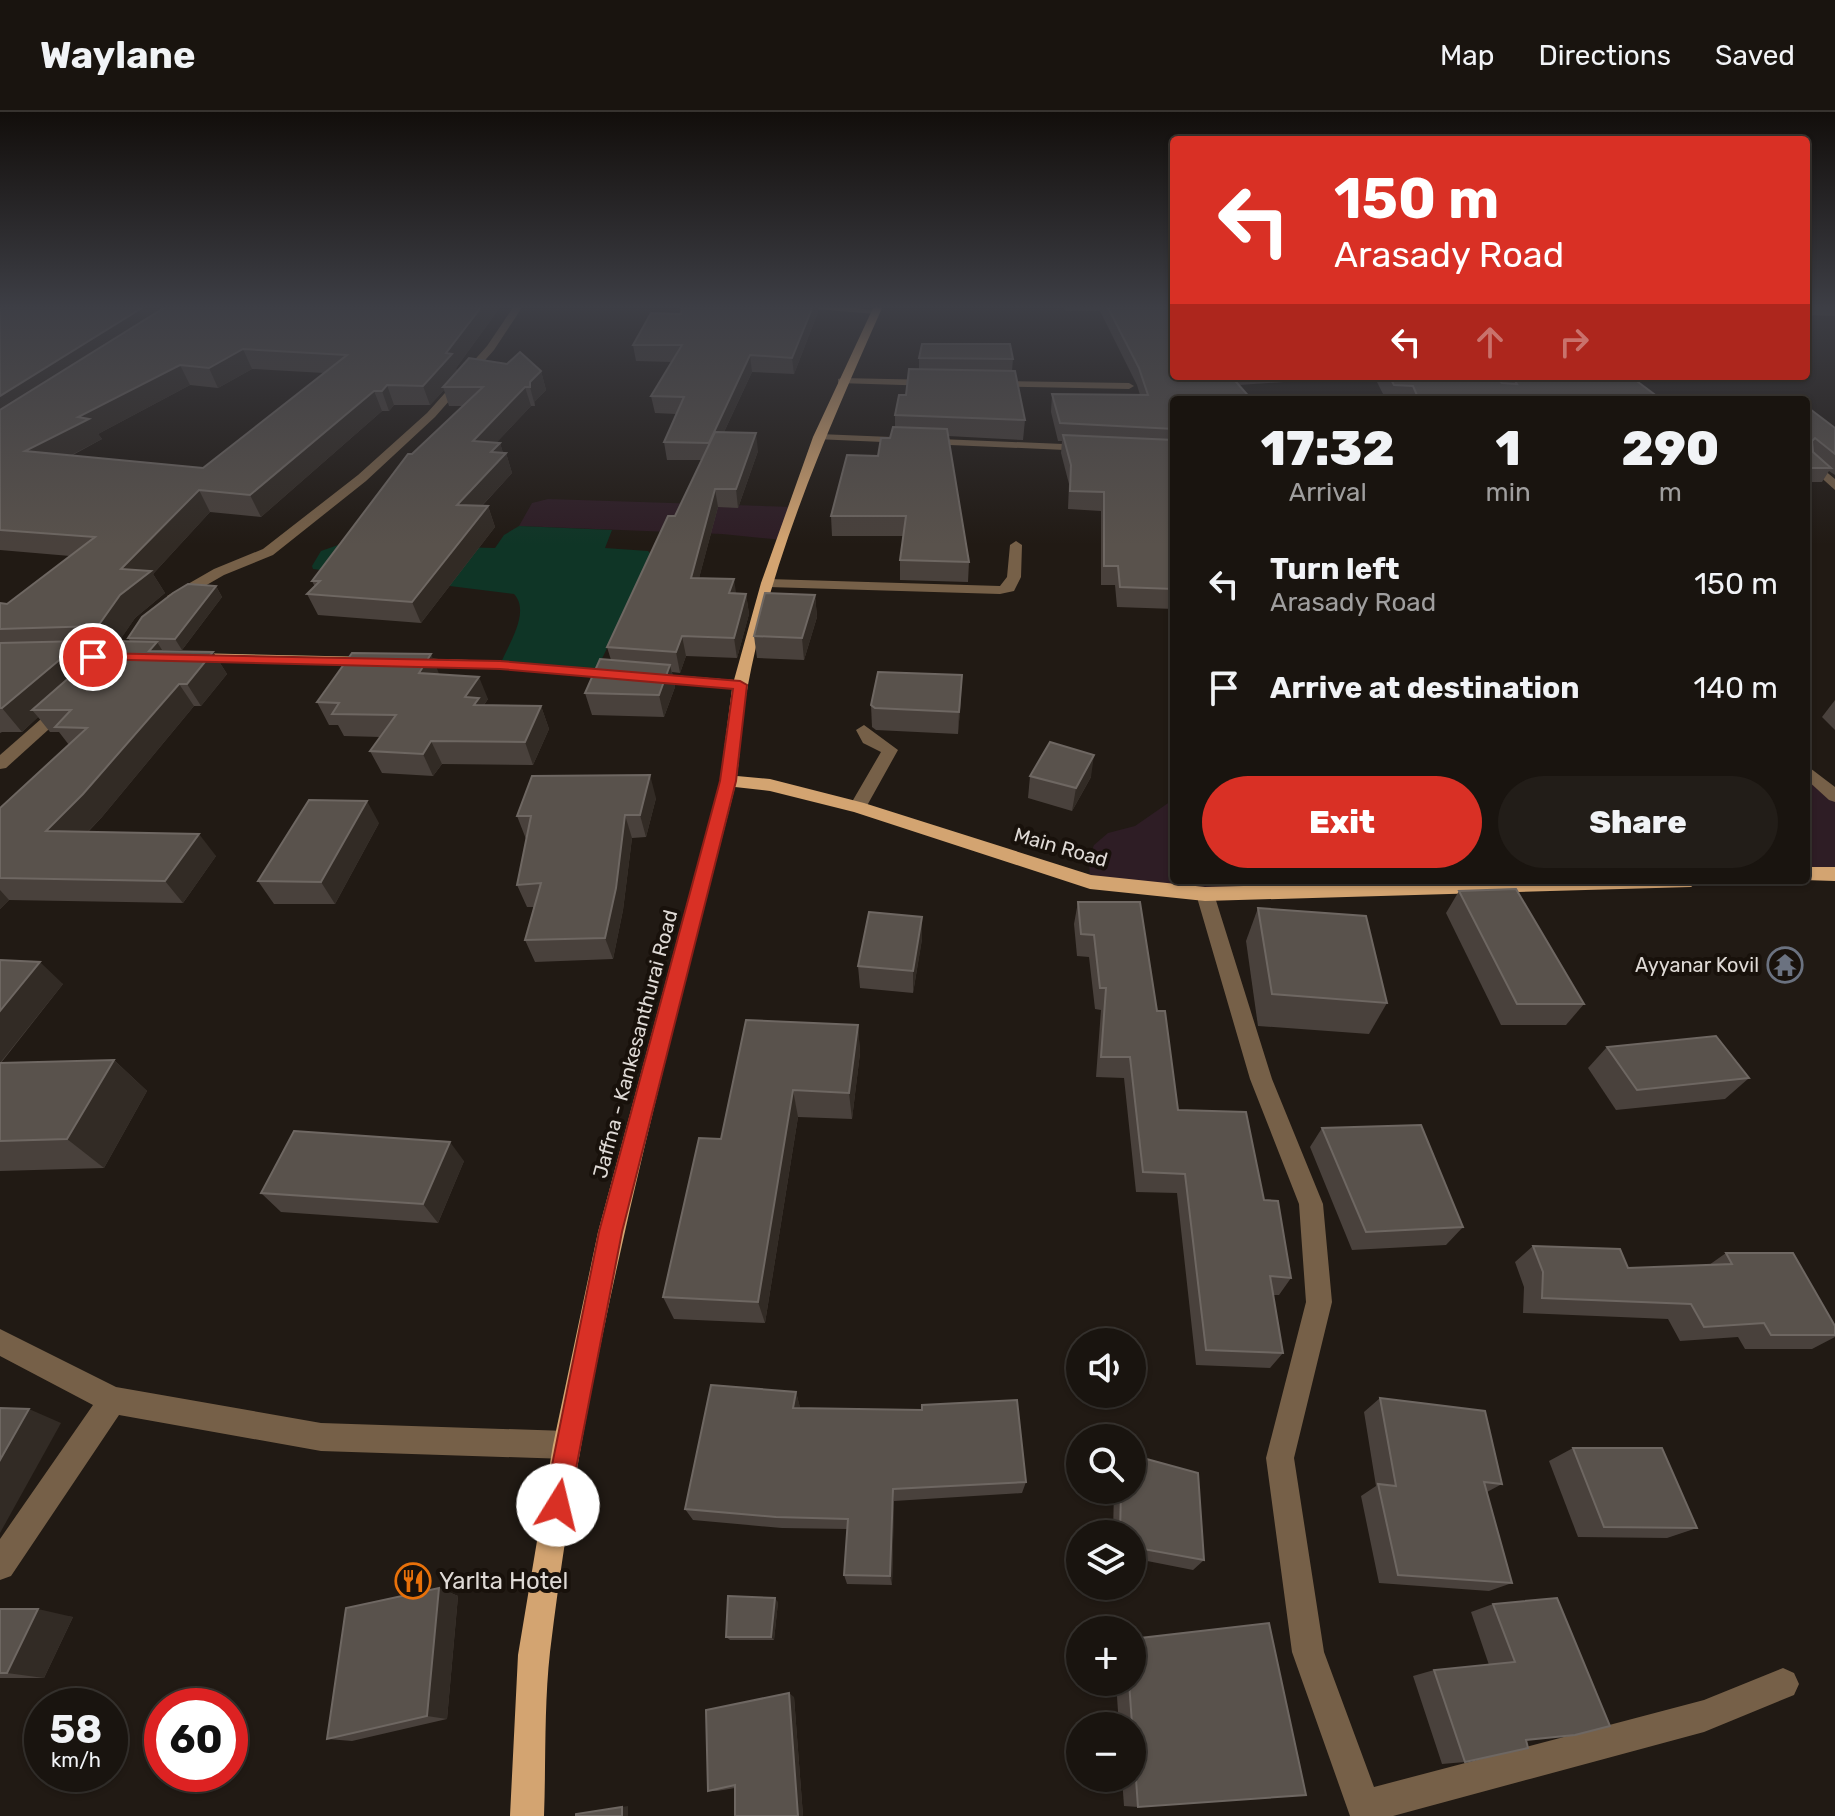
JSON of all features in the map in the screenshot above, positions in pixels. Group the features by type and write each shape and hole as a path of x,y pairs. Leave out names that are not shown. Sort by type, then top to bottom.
{"main road":[{"name":"Jaffna - Kankesanthurai Road","path":"527,1816 534,1655 567,1445 610,1232 728,781 740,685 768,583 840,386"},
{"path":"177,656 500,665 740,685"},
{"name":"Main Road","path":"728,781 770,785 858,807 1090,882 1205,894 1552,884"},
{"path":"1810,874 1835,874"}],"street":[{"path":"160,608 207,578 268,552 362,478 431,415 457,386"},
{"path":"1104,386 1129,386"},
{"path":"819,437 1094,448"},
{"path":"1810,462 1835,486"},
{"path":"768,583 1000,590 1009,588 1014,577 1016,545"},
{"path":"0,764 77,695"},
{"path":"858,807 890,750 869,739 864,730"},
{"path":"1810,774 1835,796"},
{"path":"1205,894 1261,1079 1311,1204 1319,1302 1280,1458 1308,1652 1365,1811 1704,1716 1783,1684"},
{"path":"0,1342 113,1400 321,1437 567,1445"},
{"path":"0,1565 113,1400"}],"shaded area":[{"path":"548,499 793,507 783,540 722,534 519,526 532,503"},
{"path":"1810,774 1835,796 1835,874 1810,874"},
{"path":"1170,802 1170,884 1552,884 1205,894 1090,882 1089,858 1094,845 1108,833 1135,826"}],"green space":[{"path":"519,526 612,530 605,548 648,551 652,555 595,673 500,665 519,619 519,601 514,594 313,569 312,566 321,551 341,544 495,548 504,535"}],"building":[{"path":"0,386 17,386 0,396"},
{"path":"39,386 140,386 78,417 89,419 25,451 203,468 308,386 387,386 382,391 374,391 250,495 199,490 121,569 151,571 120,595 98,626 0,629 0,603 7,604 95,537 0,530 0,410"},
{"path":"530,386 525,387 473,441 500,443 491,452 506,453 457,505 488,506 412,602 307,594 320,581 312,581 408,454 412,454 483,387 443,387"},
{"path":"657,386 736,386 709,443 664,442 684,397 651,396"},
{"path":"907,386 1018,386 1025,420 895,415 899,395 906,395"},
{"path":"1145,386 1239,386 1248,396 1170,396 1170,429 1060,423 1052,394 1148,395"},
{"path":"1404,386 1643,386 1657,396 1417,396 1413,386"},
{"path":"1810,409 1835,428 1835,454 1815,438 1812,441 1813,452 1831,468 1810,468"},
{"path":"893,427 947,429 969,562 900,560 906,516 831,516 847,455 878,456 881,438 890,438"},
{"path":"715,432 756,433 736,489 715,489 691,578 734,579 729,593 746,594 734,638 682,636 676,652 607,647 668,516 675,516"},
{"path":"1063,435 1170,440 1170,589 1120,587 1118,566 1104,566 1104,492 1070,491 1071,465"},
{"path":"188,584 216,586 175,639 128,638 142,617"},
{"path":"765,593 815,595 802,638 754,636"},
{"path":"82,641 2,708 0,708 0,643"},
{"path":"111,641 157,642 149,651 213,652 187,684 179,684 83,794 46,831 199,834 165,881 0,878 0,808 87,728 55,727 71,710 32,710"},
{"path":"352,653 431,654 419,673 479,677 465,697 479,698 474,705 541,706 525,742 431,741 423,754 370,751 396,715 332,714 339,703 317,702"},
{"path":"600,659 670,665 659,695 585,693"},
{"path":"878,672 962,675 959,712 875,708 871,705"},
{"path":"1050,742 1094,755 1076,788 1030,776"},
{"path":"650,775 640,815 625,815 616,888 605,938 525,940 541,883 517,885 531,816 517,816 532,776"},
{"path":"309,800 367,801 321,882 258,881"},
{"path":"1516,889 1584,1004 1517,1004 1459,891"},
{"path":"1078,902 1140,902 1157,1011 1165,1011 1178,1110 1246,1112 1264,1200 1278,1201 1291,1278 1270,1276 1283,1353 1206,1350 1185,1174 1143,1172 1130,1057 1101,1057 1106,988 1100,988 1094,935 1081,934"},
{"path":"1258,908 1366,916 1387,1003 1272,994"},
{"path":"869,912 922,917 913,971 858,966"},
{"path":"0,960 40,962 0,1011"},
{"path":"746,1020 858,1025 849,1093 793,1090 758,1302 663,1297 699,1138 721,1139"},
{"path":"1716,1036 1749,1078 1637,1090 1607,1047"},
{"path":"114,1060 67,1139 0,1141 0,1063"},
{"path":"1421,1125 1463,1227 1366,1232 1322,1128"},
{"path":"294,1131 450,1142 423,1204 261,1193"},
{"path":"1533,1246 1620,1249 1628,1268 1732,1264 1726,1253 1793,1253 1835,1326 1835,1335 1771,1335 1764,1323 1704,1327 1691,1304 1542,1298 1543,1272"},
{"path":"711,1385 796,1392 793,1408 922,1410 922,1405 1017,1400 1026,1482 893,1489 890,1576 844,1575 848,1519 776,1517 685,1509"},
{"path":"1380,1398 1485,1411 1502,1484 1484,1482 1512,1583 1398,1575 1378,1484 1396,1486"},
{"path":"0,1408 29,1409 0,1460"},
{"path":"1573,1448 1662,1448 1697,1528 1604,1527"},
{"path":"1146,1459 1198,1473 1204,1560 1146,1550 1146,1520 1120,1520 1121,1504 1146,1504"},
{"path":"439,1588 427,1716 327,1739 346,1608"},
{"path":"728,1596 775,1598 771,1637 726,1637"},
{"path":"1557,1598 1610,1726 1575,1735 1526,1740 1528,1748 1465,1762 1434,1670 1515,1662 1493,1604"},
{"path":"0,1609 38,1609 7,1673 0,1673"},
{"path":"1269,1623 1306,1795 1138,1807 1137,1792 1146,1792 1146,1712 1131,1712 1130,1696 1146,1696 1146,1637"},
{"path":"789,1693 798,1816 735,1816 735,1785 708,1791 706,1710"},
{"path":"622,1807 622,1816 576,1816 576,1814"}],"place":[{"name":"Ayyanar Kovil","path":"1785,965"},
{"name":"Yarlta Hotel","path":"413,1581"}],"route":[{"path":"93,657 500,665 740,685 728,781 610,1232 558,1505"}]}
